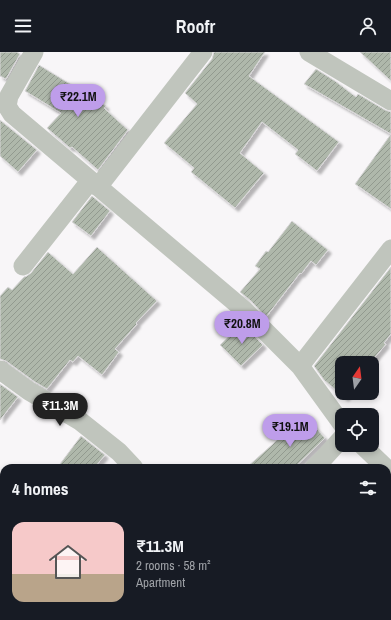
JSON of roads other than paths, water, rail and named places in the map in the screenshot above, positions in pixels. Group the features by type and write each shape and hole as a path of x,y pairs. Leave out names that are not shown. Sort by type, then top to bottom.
{"street":[{"path":"34,52 9,96 7,106 12,114 243,309 300,366 335,414"},
{"path":"23,266 94,184 204,52"},
{"path":"309,52 391,101"},
{"path":"300,366 391,249"},
{"path":"0,370 29,391 80,421 119,452 130,464"},
{"path":"318,464 335,446"},
{"path":"370,452 383,464"}]}
